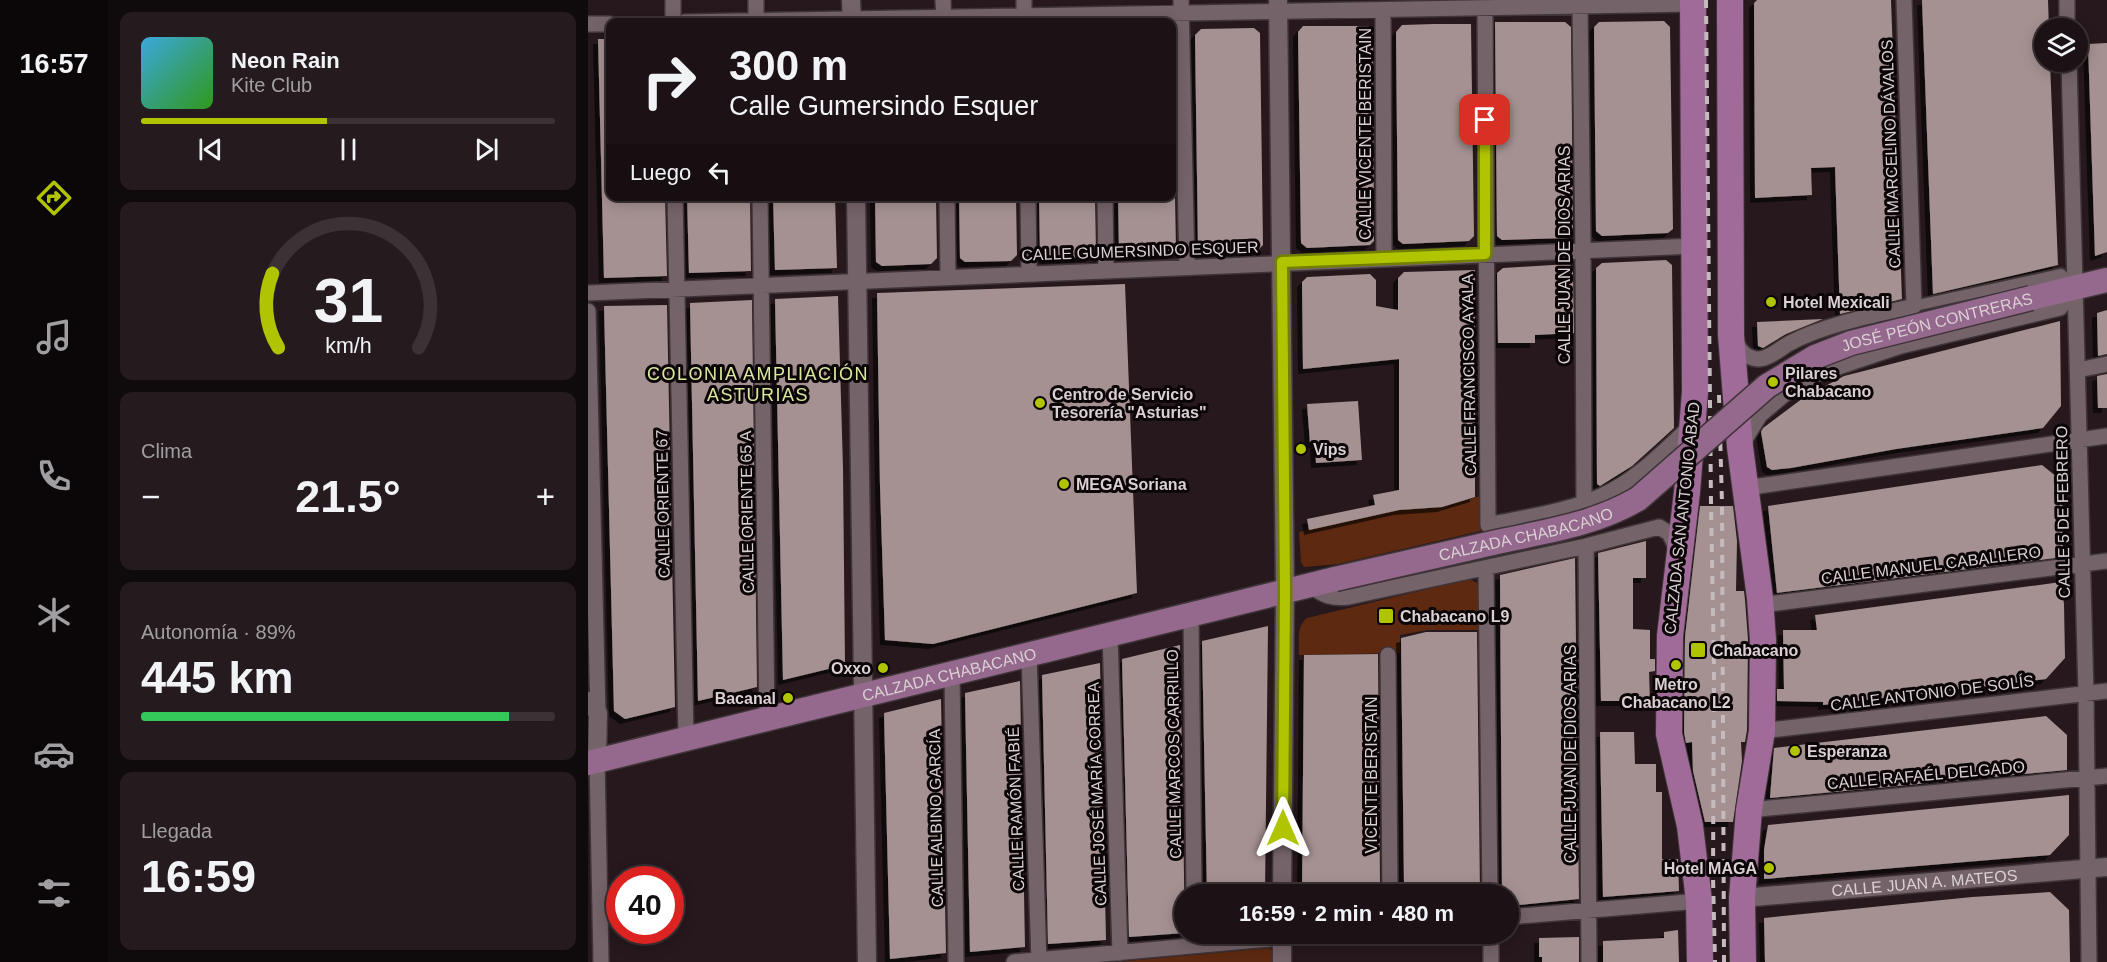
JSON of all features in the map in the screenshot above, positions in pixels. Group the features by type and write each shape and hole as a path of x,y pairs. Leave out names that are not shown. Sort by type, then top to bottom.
{"highway":[{"path":"1730,0 1731,335 1740,447 1761,605 1763,640 1762,730 1749,810 1742,898 1743,962"},
{"name":"CALZADA SAN ANTONIO ABAD","path":"1693,2 1695,246 1705,427 1680,556 1670,636 1669,734 1690,826 1699,901 1700,962"}],"main road":[{"name":"JOSÉ PEÓN CONTRERAS","path":"1705,427 1815,357 1851,343 2107,280"},
{"name":"CALZADA CHABACANO","path":"591,759 686,738 1335,579 1556,531 1596,520 1638,499 1705,427"}],"street":[{"path":"673,0 673,18"},
{"path":"756,0 756,18"},
{"path":"851,0 852,18"},
{"path":"943,0 944,18"},
{"path":"1024,0 1024,18"},
{"name":"CALLE MARCELINO DÁVALOS","path":"1904,0 1914,306"},
{"path":"2067,0 2067,18"},
{"path":"1046,18 1181,7 1278,6 1383,10 1693,2"},
{"path":"1278,6 1285,591 1282,884"},
{"name":"CALLE JUAN DE DIOS ARIAS","path":"1580,6 1584,503"},
{"path":"1181,7 1187,267"},
{"name":"CALLE FRANCISCO AYALA","path":"1485,8 1488,525"},
{"name":"CALLE VICENTE BERISTAIN","path":"1383,10 1384,258"},
{"path":"588,24 606,24"},
{"name":"CALLE 5 DE FEBRERO","path":"2068,72 2086,693 2089,962"},
{"name":"CALLE ORIENTE 67","path":"675,201 686,738"},
{"name":"CALLE ORIENTE 65 A","path":"760,201 767,718"},
{"path":"856,201 867,962"},
{"path":"947,201 948,277"},
{"path":"1028,201 1029,274"},
{"path":"1105,201 1106,270"},
{"name":"CALLE GUMERSINDO ESQUER","path":"588,293 1695,246"},
{"path":"1914,306 2061,274 2076,287"},
{"name":"JOSÉ PEÓN CONTRERAS","path":"1740,447 1760,415 1792,388 1815,375 1900,346 2060,308 2076,287"},
{"name":"JOSÉ PEÓN CONTRERAS","path":"1731,335 1743,353 1755,359 1763,358 1792,342 1836,326 1914,306"},
{"path":"588,311 594,927 601,962"},
{"path":"2078,370 2107,364"},
{"name":"CALZADA CHABACANO","path":"1488,525 1584,503 1623,484 1705,427"},
{"path":"1745,488 2107,436"},
{"name":"CALZADA CHABACANO","path":"1310,585 1321,594 1334,599 1349,597 1586,546 1659,527 1669,533 1680,556"},
{"name":"CALLE JUAN DE DIOS ARIAS","path":"1586,546 1589,962"},
{"name":"CALLE MANUEL CABALLERO","path":"1761,605 2107,561"},
{"path":"1486,568 1491,884"},
{"name":"CALLE MARCOS CARRILLO","path":"1191,614 1194,884"},
{"name":"CALLE JOSÉ MARÍA CORREA","path":"1110,634 1120,953"},
{"name":"CALLE RAMÓN FABIÉ","path":"1029,654 1039,961"},
{"name":"VICENTE BERISTAIN","path":"1388,655 1390,884"},
{"name":"CALLE ALBINO GARCÍA","path":"952,673 956,962"},
{"name":"CALLE ANTONIO DE SOLÍS","path":"1762,730 2107,691"},
{"name":"CALLE RAFAÉL DELGADO","path":"1749,810 2107,776"},
{"name":"CALLE JUAN A. MATEOS","path":"1742,898 2107,867"},
{"path":"1519,916 1699,901"},
{"path":"1014,962 1120,953 1174,944"},
{"path":"1282,944 1282,962"},
{"path":"1491,944 1491,962"}],"shaded area":[{"path":"1480,496 1480,524 1489,529 1338,564 1304,567 1301,562 1299,532 1399,510 1443,507"},
{"path":"1469,579 1477,583 1481,591 1481,630 1428,630 1400,635 1400,653 1299,655 1301,625 1307,618"},
{"path":"1269,948 1273,951 1272,962 1117,962"}],"building":[{"path":"1757,0 1891,0 1902,299 1840,314 1835,167 1811,168 1812,195 1755,198 1754,3"},
{"path":"1922,0 2048,0 2049,18 2034,18 2034,72 2050,72 2058,265 1933,294"},
{"path":"1664,21 1670,27 1673,229 1668,233 1602,236 1596,231 1594,27 1599,22"},
{"path":"1495,22 1565,22 1571,27 1573,232 1568,238 1502,240 1497,236"},
{"path":"1471,24 1474,236 1469,241 1403,244 1398,240 1396,32 1402,25"},
{"path":"1303,26 1368,26 1373,31 1374,241 1370,245 1307,248 1301,243 1298,32"},
{"path":"1254,28 1260,33 1263,245 1257,251 1206,252 1198,247 1195,35 1201,29"},
{"path":"598,39 606,39 606,201 665,201 667,276 604,278"},
{"path":"2107,43 2107,252 2095,256 2088,44"},
{"path":"687,201 750,201 751,271 689,273"},
{"path":"773,201 835,201 837,268 775,270"},
{"path":"875,201 936,201 937,258 931,264 882,266 876,262"},
{"path":"959,201 1016,201 1017,255 1011,261 965,262 960,258"},
{"path":"1039,201 1095,201 1096,251 1090,257 1045,259 1040,254"},
{"path":"1118,201 1175,201 1176,249 1171,254 1124,256 1119,252"},
{"path":"1666,260 1672,265 1674,428 1632,466 1600,486 1597,484 1596,268 1602,263"},
{"path":"1569,264 1573,268 1574,333 1535,335 1535,343 1498,343 1497,273 1503,268"},
{"path":"1475,270 1475,497 1442,507 1399,510 1309,530 1307,519 1375,505 1373,495 1399,490 1399,359 1303,369 1302,282 1307,277 1370,274 1376,280 1376,306 1398,310 1398,278 1404,272"},
{"path":"1125,284 1137,593 933,644 885,640 877,293"},
{"path":"838,296 845,665 783,680 775,299"},
{"path":"752,300 757,687 698,701 690,303"},
{"path":"667,305 675,707 625,719 614,711 604,306"},
{"path":"2107,310 2107,354 2098,356 2097,313"},
{"path":"1823,319 1786,334 1763,348 1758,346 1757,322"},
{"path":"2060,321 2061,406 2043,428 1896,449 1791,468 1772,470 1767,467 1761,432 1763,428 1803,398 1844,376"},
{"path":"2107,374 2107,408 2098,408 2097,376"},
{"path":"1358,401 1362,460 1316,463 1315,443 1310,443 1307,404"},
{"path":"2042,465 2062,481 2063,557 1777,593 1768,506"},
{"name":"Metro Chabacano L2","path":"1700,506 1733,506 1737,541 1736,591 1744,591 1745,600 1748,640 1747,730 1745,742 1741,742 1742,761 1733,822 1705,822 1693,771 1692,742 1686,743 1684,732 1685,637"},
{"path":"1646,541 1646,578 1633,578 1633,629 1650,630 1650,659 1655,659 1655,671 1649,672 1650,701 1601,701 1598,553"},
{"path":"1575,558 1579,899 1519,905 1519,884 1502,884 1500,575"},
{"path":"2061,582 2064,604 2065,658 2046,679 1823,705 1823,702 1777,701 1777,689 1784,689 1783,630 1817,630 1815,615"},
{"path":"1268,626 1265,884 1207,884 1202,641"},
{"path":"1426,632 1477,632 1480,884 1404,883 1401,638"},
{"path":"1180,645 1184,884 1174,884 1174,934 1129,937 1122,659"},
{"path":"1378,654 1380,883 1302,884 1304,655"},
{"path":"1100,663 1106,940 1048,944 1042,675"},
{"path":"1020,681 1025,947 970,952 965,693"},
{"path":"941,699 946,953 890,959 884,713"},
{"path":"2046,716 2067,735 2067,770 1770,798 1774,748"},
{"path":"1600,732 1634,732 1635,764 1656,764 1656,792 1662,792 1662,859 1678,859 1679,891 1603,897"},
{"path":"2069,795 2069,835 2050,855 1764,879 1764,850 1768,825"},
{"path":"2050,892 2069,910 2070,962 1765,962 1764,918 1972,897"},
{"path":"1678,930 1679,962 1603,962 1603,941 1664,938 1664,932"},
{"path":"1579,937 1579,962 1542,962 1542,957 1539,957 1539,938"}],"railway":[{"path":"1706,0 1715,962"},
{"path":"1719,395 1722,504 1724,962"}],"place":[{"name":"Hotel Mexicali","path":"1771,302"},
{"name":"Pilares Chabacano","path":"1773,382"},
{"name":"Centro de Servicio Tesorería \"Asturias\"","path":"1040,403"},
{"name":"Vips","path":"1301,449"},
{"name":"MEGA Soriana","path":"1064,484"},
{"name":"Chabacano L9","path":"1386,616"},
{"name":"Chabacano","path":"1698,650"},
{"name":"Metro Chabacano L2","path":"1676,665"},
{"name":"Oxxo","path":"883,668"},
{"name":"Bacanal","path":"788,698"},
{"name":"Esperanza","path":"1795,751"},
{"name":"Hotel MAGA","path":"1769,868"}],"district":[{"name":"COLONIA AMPLIACIÓN ASTURIAS","path":"758,384"}],"route":[{"path":"1283,828 1285,591 1282,262 1485,254 1485,120"}]}
